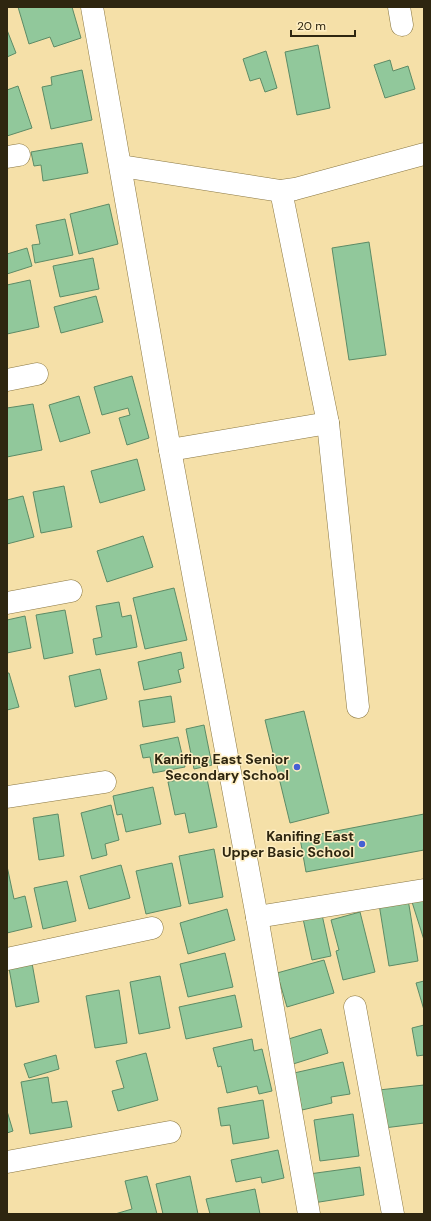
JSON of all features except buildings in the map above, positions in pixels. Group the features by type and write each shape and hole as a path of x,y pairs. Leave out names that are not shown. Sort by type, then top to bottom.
{"street":[{"path":"92,7 170,450 257,917 309,1214"},
{"path":"121,166 282,191 295,189 424,154"},
{"path":"282,191 328,423 358,707"},
{"path":"7,380 37,374"},
{"path":"170,450 328,423"},
{"path":"7,603 71,592"},
{"path":"7,797 105,782"},
{"path":"257,917 424,890"},
{"path":"7,958 152,928"},
{"path":"355,1007 393,1214"},
{"path":"7,1162 170,1132"}],"place":[{"name":"Kanifing East Senior Secondary School","path":"297,767"},
{"name":"Kanifing East Upper Basic School","path":"362,844"}]}
